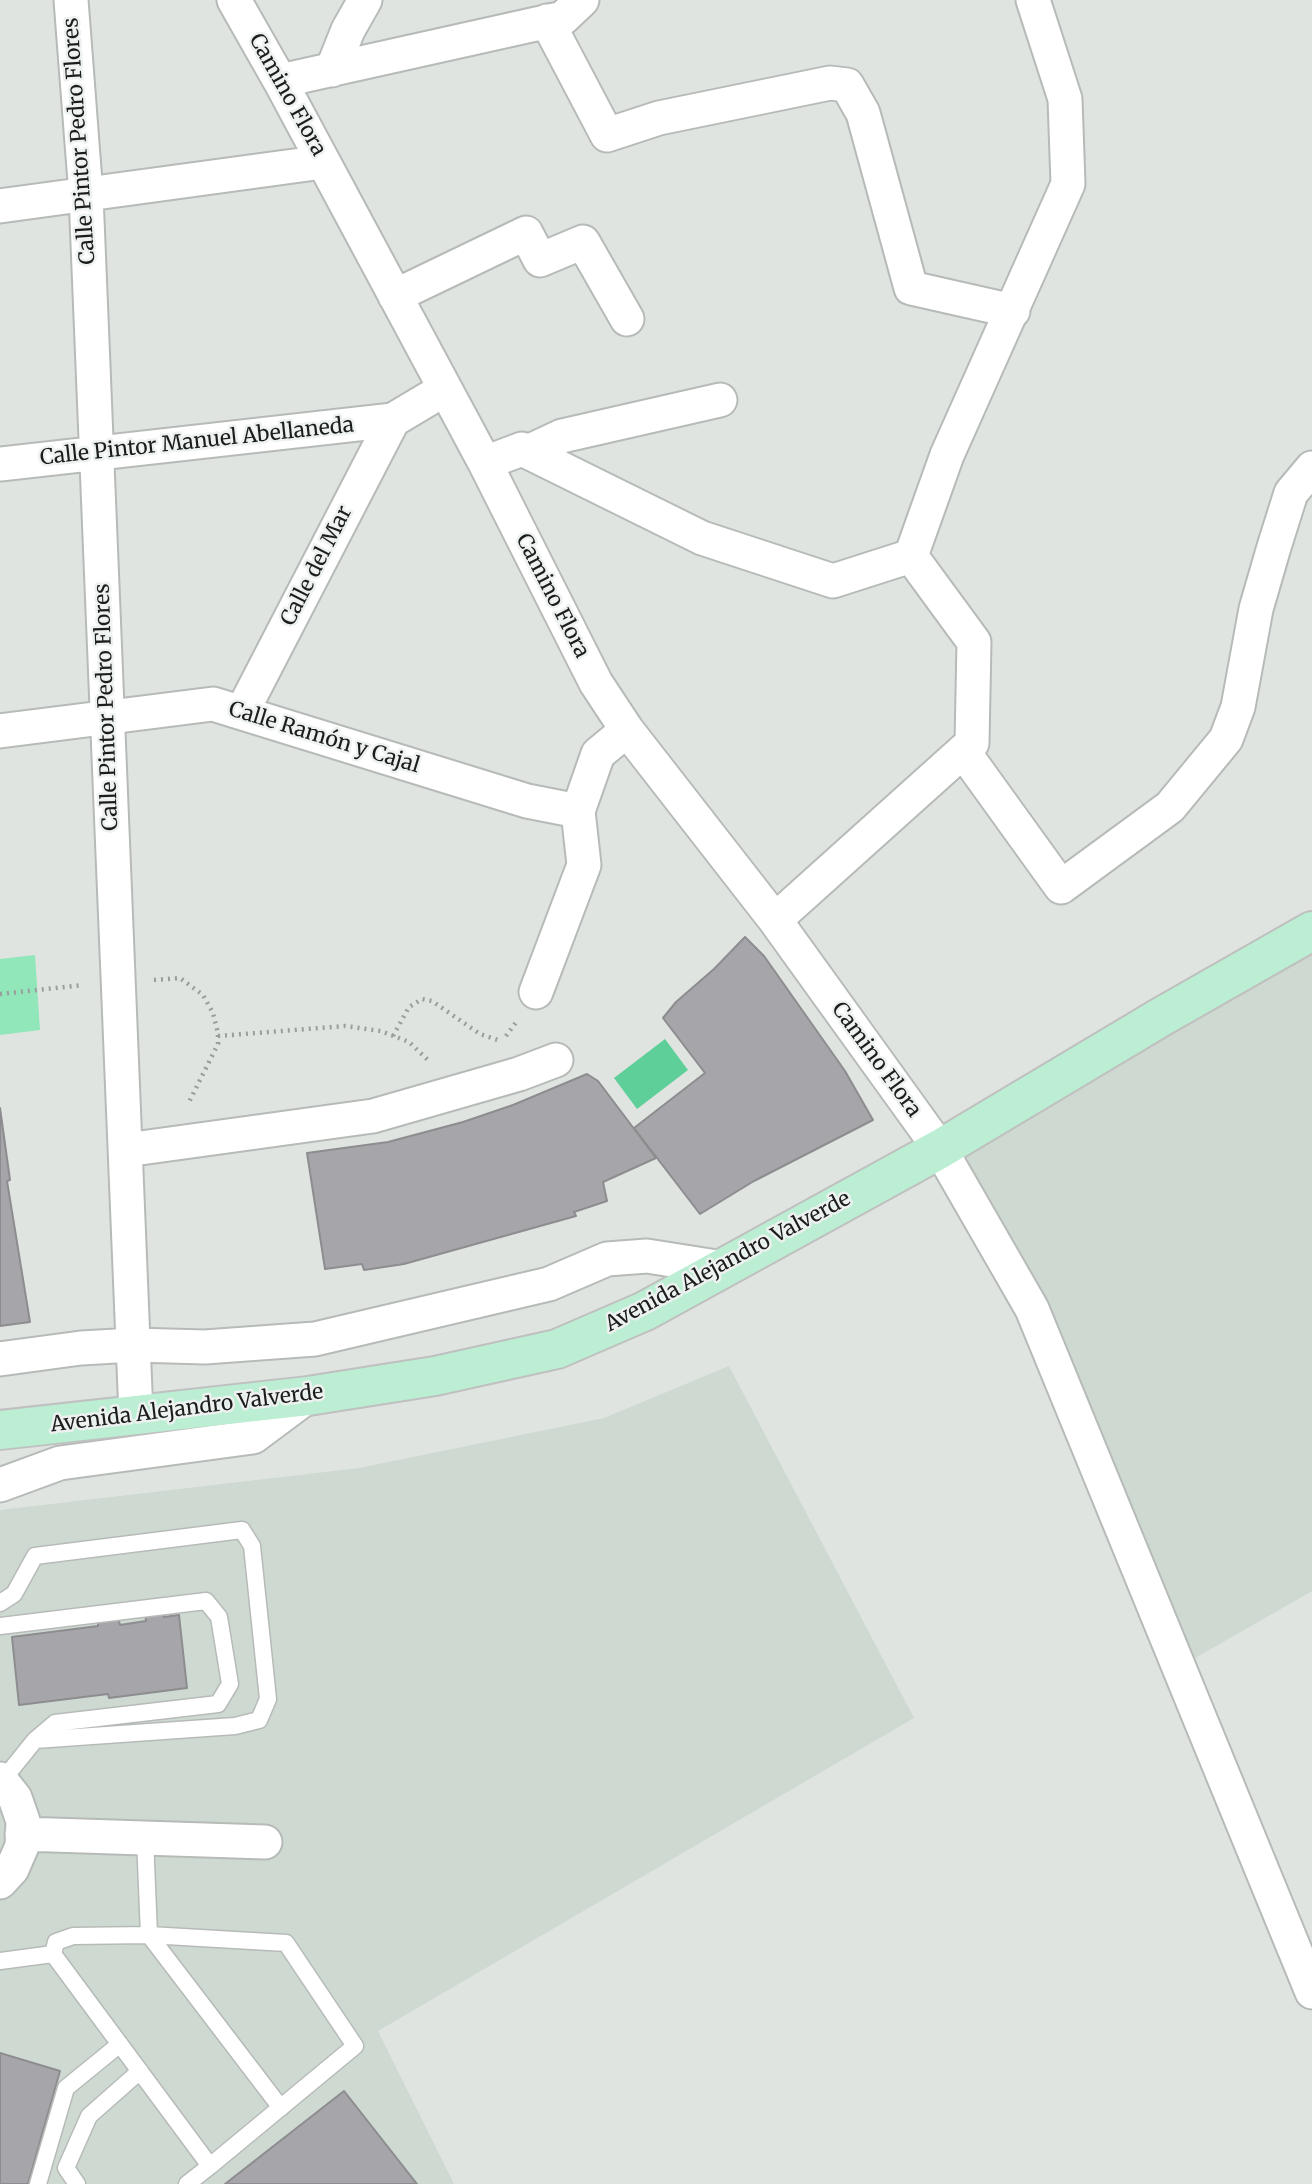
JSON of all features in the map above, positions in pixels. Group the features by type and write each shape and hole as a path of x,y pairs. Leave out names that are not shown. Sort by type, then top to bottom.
{"main road":[{"name":"Avenida Alejandro Valverde","path":"0,1430 308,1396 435,1376 557,1349 645,1311 940,1149 1161,1017 1312,931"}],"street":[{"name":"Calle Pintor Pedro Flores","path":"71,0 86,195 136,1415"},
{"name":"Camino Flora","path":"234,0 485,463 596,683 628,730 775,920 940,1149 1032,1309 1312,1992"},
{"path":"332,70 348,30 365,0"},
{"path":"280,81 563,18 582,0"},
{"path":"911,556 947,455 1068,184 1065,99 1033,0"},
{"path":"547,21 607,135 672,116 830,83 846,85 863,113 911,288 1013,311"},
{"path":"0,206 323,162"},
{"path":"395,296 526,233 540,260 583,242 627,319"},
{"path":"393,420 445,389"},
{"path":"528,453 562,436 720,400"},
{"name":"Calle Pintor Manuel Abellaneda","path":"0,464 393,420"},
{"name":"Calle del Mar","path":"242,712 393,420"},
{"path":"485,463 522,450 702,538 834,581 911,556"},
{"path":"963,751 1061,887 1170,807 1226,739 1238,707 1256,609 1273,547 1291,493 1312,468"},
{"path":"775,920 972,743 974,642 911,556"},
{"name":"Calle Ramón y Cajal","path":"0,731 212,704 527,801 578,811"},
{"path":"536,992 584,865 578,811 598,754 628,730"},
{"path":"126,1150 373,1116 519,1074 556,1060"},
{"path":"0,1359 81,1348 134,1345 205,1347 315,1339 549,1284 607,1259 647,1256 723,1268"},
{"path":"0,1485 60,1463 253,1437 308,1396"},
{"path":"0,1882 12,1869 22,1846 23,1821 15,1798 1,1780"},
{"path":"22,1834 265,1842"}],"lane":[{"path":"0,1603 14,1594 35,1556 242,1530 252,1546 268,1699 259,1720 234,1727 35,1740"},
{"path":"0,1626 206,1601 219,1617 230,1684 218,1704 55,1723 35,1740 1,1780"},
{"path":"145,1838 149,1935 281,2108"},
{"path":"53,1954 56,1942 73,1936 149,1935 286,1943 355,2046 187,2184"},
{"path":"0,1961 53,1954"},
{"path":"53,1954 210,2166"},
{"path":"38,2184 66,2088 120,2044"},
{"path":"77,2184 66,2168 89,2116 141,2071"}],"path":[{"path":"393,1036 409,1007 422,999 432,1001 480,1034 496,1040 508,1035 536,992"},
{"path":"218,1035 345,1026 381,1031 409,1042 430,1062 447,1094"}],"shaded area":[{"path":"1312,926 1312,1591 1178,1668 940,1149"},
{"path":"35,955 40,1030 0,1035 0,959"},
{"path":"665,1039 688,1070 637,1109 614,1078"},
{"path":"729,1366 914,1718 378,2031 454,2184 0,2184 0,1510 359,1468 604,1418"}],"building":[{"path":"745,937 764,956 845,1071 873,1120 754,1181 700,1214 634,1128 705,1073 663,1018 676,1002"},
{"path":"587,1074 598,1081 656,1158 603,1182 607,1201 574,1212 576,1216 404,1264 364,1270 362,1264 325,1269 307,1153 388,1142 463,1122 513,1105"},
{"path":"0,1108 10,1180 7,1181 30,1322 0,1326"},
{"path":"163,1610 164,1617 179,1615 187,1688 19,1705 12,1637 98,1626 98,1619 118,1617 120,1625 146,1621 145,1613"},
{"path":"0,2053 60,2071 28,2184 0,2184"},
{"path":"344,2091 417,2184 225,2184"}]}
